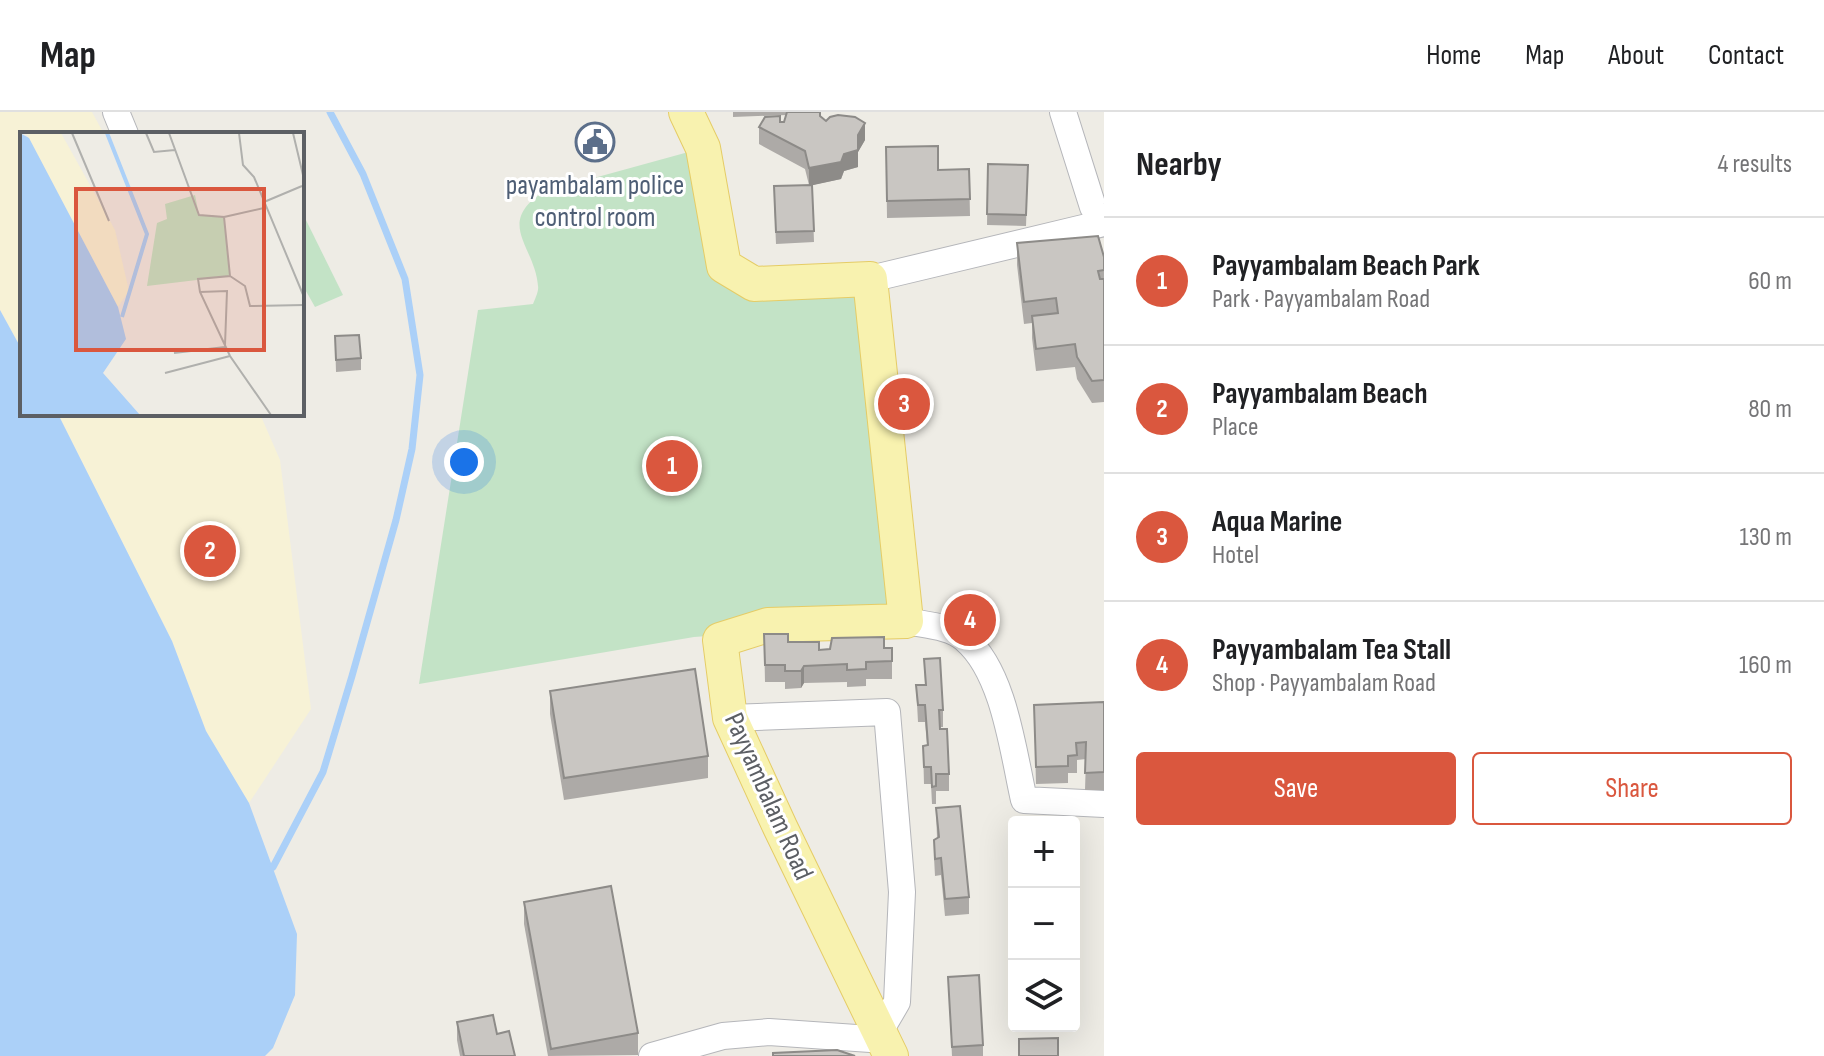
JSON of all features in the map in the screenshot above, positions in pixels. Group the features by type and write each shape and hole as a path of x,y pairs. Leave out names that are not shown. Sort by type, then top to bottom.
{"main road":[{"path":"686,112 703,148 724,266 754,284 870,279 906,621"},
{"name":"Payyambalam Road","path":"885,1042 730,718 720,640 768,625 906,621"}],"street":[{"path":"116,112 124,132"},
{"path":"870,279 1104,221 1093,207 1063,112"},
{"path":"1104,194 1104,205"},
{"name":"Payyambalam Road","path":"906,621 952,631 966,639 996,681 1024,800 1104,804"},
{"path":"652,1056 723,1036 769,1032 885,1042 897,1002 902,892 887,712 730,718"}],"green space":[{"path":"703,148 724,266 870,279 906,621 694,637 419,684 478,310 533,304 538,290 535,272 521,236 522,215 543,192"},
{"path":"304,216 343,295 315,307 304,288"}],"sand":[{"path":"0,112 92,112 103,132 20,132 20,346 0,310"},
{"path":"59,416 261,416 280,460 311,709 249,803 206,731 172,641"}],"water":[{"path":"0,310 20,346 20,416 59,416 172,641 206,731 249,803 297,934 295,995 273,1048 265,1056 0,1056"}],"building":[{"path":"787,112 820,112 826,121 838,115 855,117 865,123 858,135 858,150 844,154 841,162 809,168 805,151 759,127 765,117 780,116 780,122 784,122"},
{"path":"938,146 938,170 969,169 970,199 887,201 886,147"},
{"path":"988,164 1028,165 1026,215 987,214"},
{"path":"812,185 814,231 776,232 774,186"},
{"path":"1098,236 1104,257 1104,270 1098,271 1100,279 1104,279 1104,380 1092,381 1077,357 1075,344 1036,349 1032,316 1058,313 1056,298 1024,302 1017,243"},
{"path":"359,335 361,358 336,360 335,336"},
{"path":"764,634 788,634 788,642 819,642 819,650 830,649 832,638 884,637 884,648 892,648 892,661 866,662 866,669 847,670 847,664 804,666 801,671 785,671 785,665 765,665"},
{"path":"940,658 943,710 939,710 940,729 947,729 949,774 936,774 936,786 932,787 931,767 924,767 923,746 928,745 925,705 918,705 916,685 926,685 924,659"},
{"path":"695,669 708,756 564,778 550,691"},
{"path":"1104,702 1104,772 1085,773 1086,742 1076,743 1077,755 1068,756 1068,766 1036,767 1034,705"},
{"path":"960,806 969,897 945,899 941,858 935,859 934,840 939,837 936,808"},
{"path":"611,886 638,1033 551,1049 524,902"},
{"path":"979,975 983,1045 952,1047 948,977"},
{"path":"493,1015 497,1034 509,1031 515,1056 464,1056 457,1022"},
{"path":"1058,1038 1058,1056 1019,1056 1019,1039"},
{"path":"837,1050 855,1056 773,1056 773,1053"}],"waterway":[{"path":"273,867 323,772 352,676 396,520 412,449 420,375 405,279 363,174 330,112"}],"place":[{"name":"payambalam police control room","path":"595,142"},
{"name":"Aqua Marine","path":"904,404"},
{"name":"Payyambalam Beach Park","path":"672,466"},
{"name":"Payyambalam Beach","path":"210,551"},
{"name":"Payyambalam Tea Stall","path":"970,620"}]}
